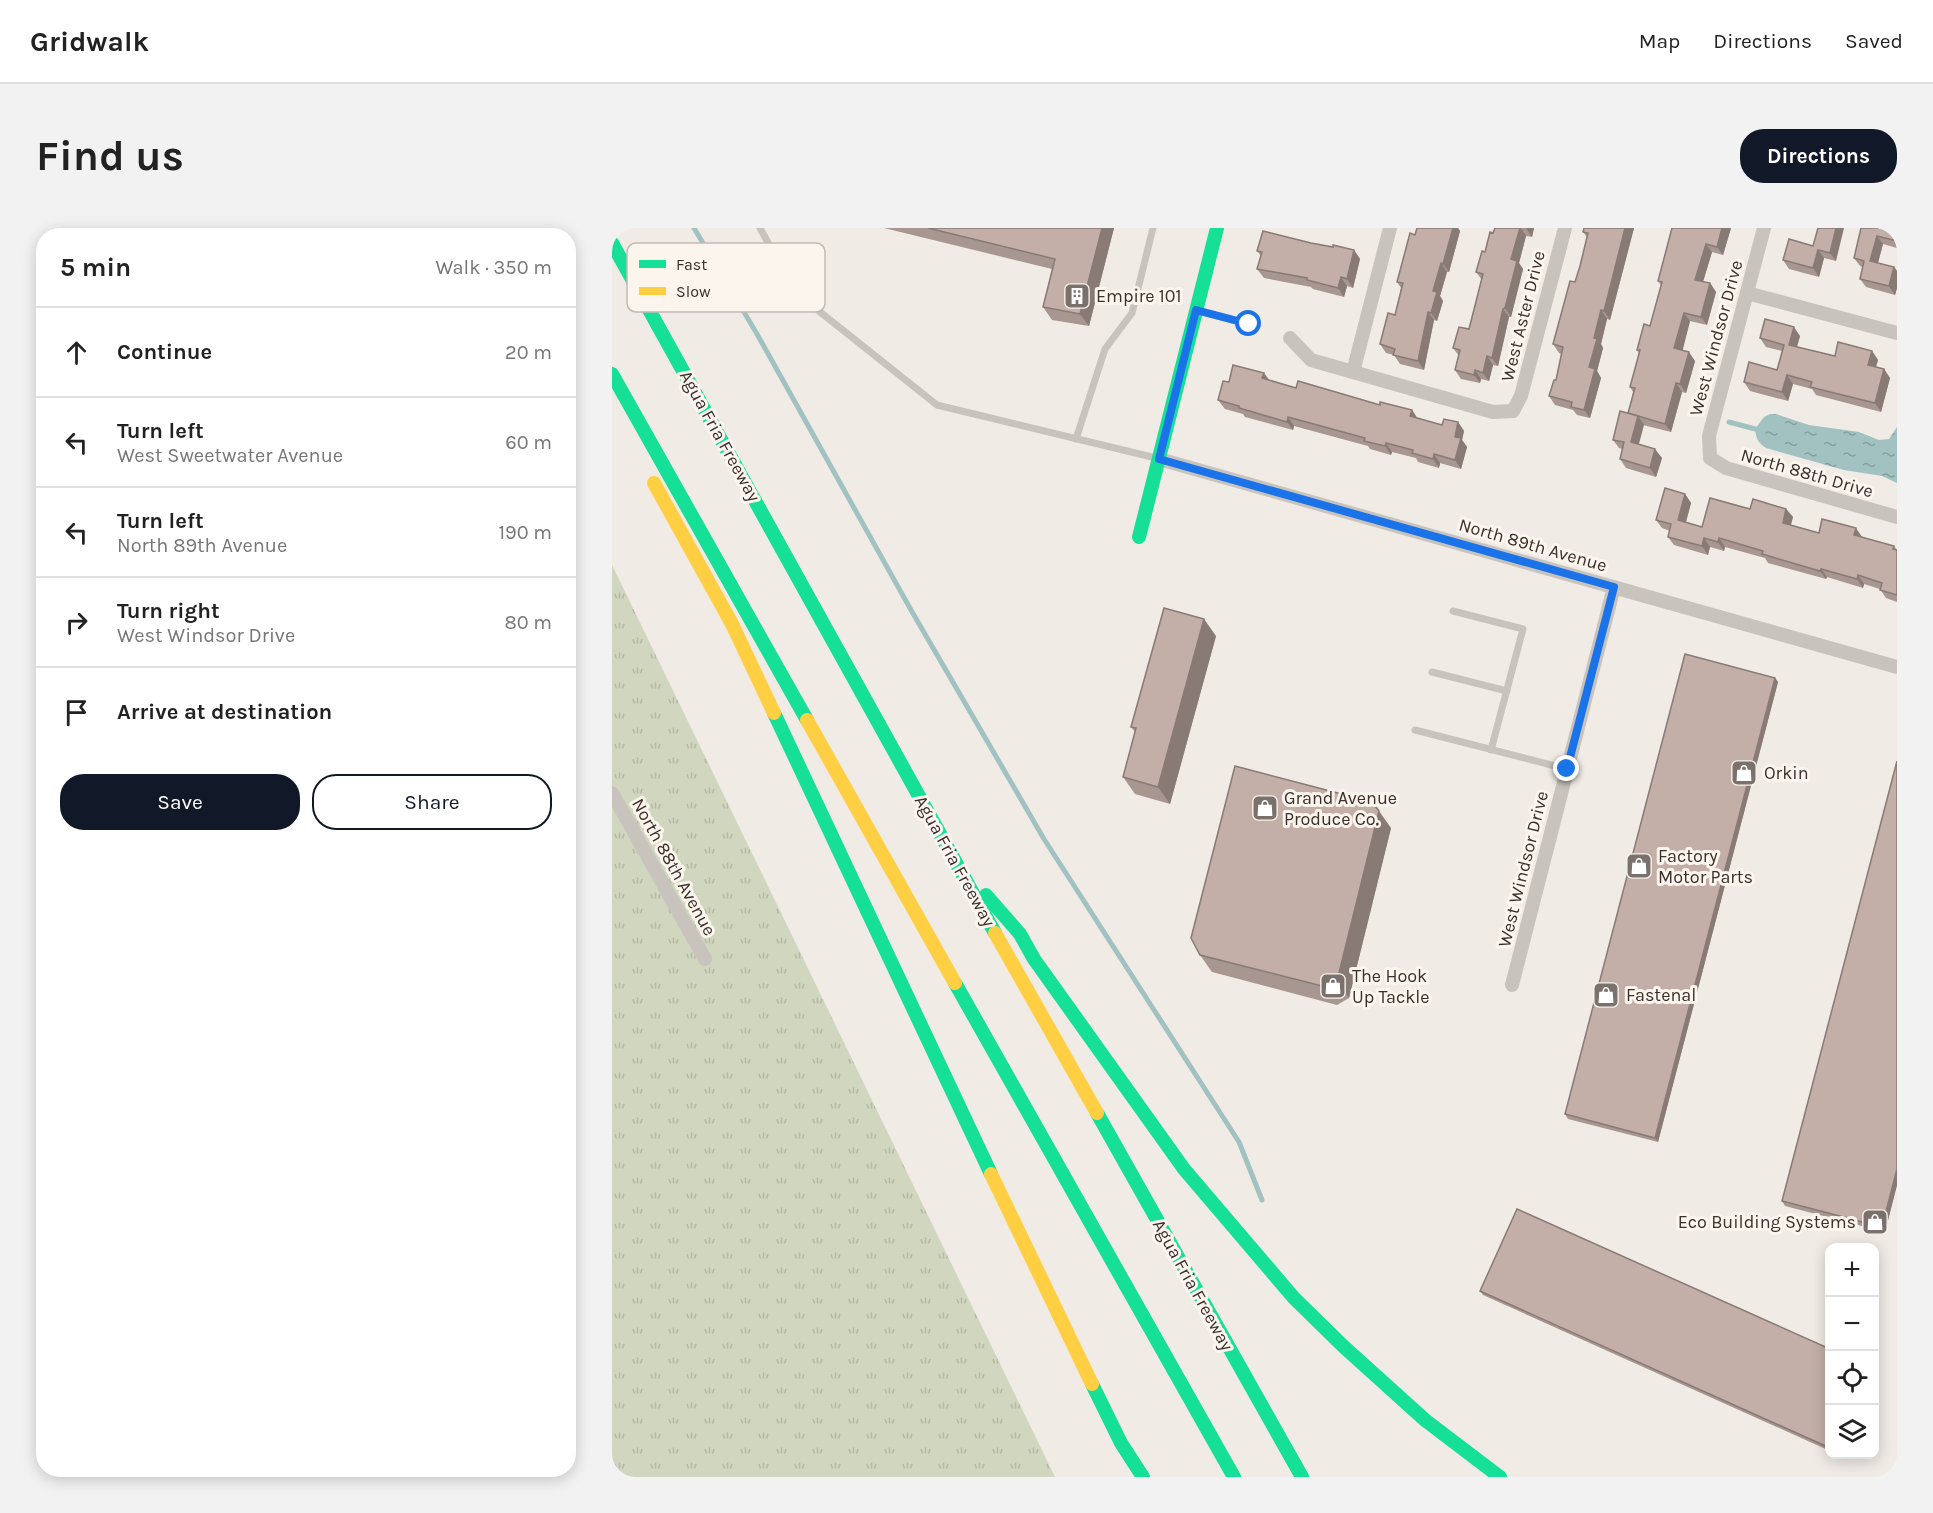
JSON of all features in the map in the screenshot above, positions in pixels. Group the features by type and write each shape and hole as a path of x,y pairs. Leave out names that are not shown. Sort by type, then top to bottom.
{"main road":[{"path":"1139,537 1217,228"},
{"name":"Agua Fria Freeway","path":"612,243 627,270"},
{"name":"Agua Fria Freeway","path":"650,312 949,851 1302,1477"},
{"path":"612,374 1234,1477"},
{"path":"645,467 732,624 1034,1265 1121,1443 1143,1477"},
{"path":"949,851 1020,934 1035,959 1184,1169 1294,1298 1386,1386 1471,1457 1500,1477"}],"street":[{"path":"1290,338 1311,360 1353,372 1390,228"},
{"name":"West Aster Drive","path":"1353,372 1494,411 1513,411 1521,396 1565,228"},
{"name":"West Windsor Drive","path":"1710,458 1709,436 1764,228"},
{"path":"1747,293 1897,333"},
{"name":"North 88th Drive","path":"1710,458 1726,468 1897,517"},
{"name":"North 89th Avenue","path":"1159,459 1897,667"},
{"name":"West Windsor Drive","path":"1512,985 1614,587"},
{"name":"North 88th Avenue","path":"612,793 705,959"}],"lane":[{"path":"759,228 767,243"},
{"path":"1076,439 1105,349 1132,314 1154,228"},
{"path":"1196,310 1249,324"},
{"path":"820,312 937,405 1159,459"},
{"path":"1453,611 1523,629 1491,750"},
{"path":"1432,672 1507,691"},
{"path":"1415,730 1567,769"}],"green space":[{"path":"612,565 1055,1477 612,1477"}],"water":[{"path":"1770,414 1809,425 1859,432 1879,440 1889,439 1897,427 1897,483 1882,476 1844,470 1766,448 1758,440 1755,429 1764,417"}],"building":[{"name":"Empire 101","path":"928,228 1102,228 1080,314 1043,307 1055,259"},
{"path":"1417,228 1453,228 1433,291 1437,292 1431,313 1428,312 1418,361 1393,355 1395,349 1380,344 1388,313 1395,315 1403,283 1397,282 1410,233 1415,235"},
{"path":"1495,228 1520,228 1511,259 1517,261 1492,358 1487,356 1483,373 1475,370 1474,375 1455,370 1460,350 1453,348 1459,327 1469,329 1483,274 1476,272 1482,251 1485,252 1490,232 1493,233"},
{"path":"1584,228 1625,228 1604,311 1601,310 1594,338 1597,339 1589,367 1595,369 1584,410 1571,407 1572,402 1549,396 1554,380 1556,380 1563,347 1553,344 1570,281 1575,282 1580,266 1588,233 1583,232"},
{"path":"1672,228 1722,228 1717,247 1706,244 1695,280 1710,283 1701,317 1684,313 1674,348 1689,352 1680,384 1676,383 1665,424 1628,413 1635,388 1630,387 1640,350 1637,350 1644,324 1650,326 1662,282 1658,281"},
{"path":"1818,228 1836,228 1830,253 1818,250 1813,268 1783,260 1789,239 1813,246"},
{"path":"1861,228 1897,228 1897,241 1877,236 1870,261 1894,267 1889,286 1860,279 1864,261 1854,258"},
{"path":"1263,231 1311,243 1354,250 1347,279 1341,277 1338,288 1307,280 1307,278 1257,269 1262,252 1257,251"},
{"path":"1765,319 1794,327 1789,345 1835,356 1838,342 1872,351 1868,365 1884,369 1875,403 1810,387 1812,382 1787,375 1782,392 1744,382 1749,362 1777,370 1784,345 1760,338"},
{"path":"1233,365 1264,373 1262,378 1296,388 1298,381 1380,405 1380,402 1412,410 1410,416 1442,425 1444,419 1458,422 1455,437 1461,438 1455,460 1434,454 1433,459 1412,453 1413,450 1386,443 1385,446 1364,441 1365,438 1288,417 1287,422 1218,400 1223,381 1229,382"},
{"path":"1620,411 1638,416 1631,442 1655,449 1650,468 1620,459 1624,442 1613,440"},
{"path":"1665,488 1685,494 1678,520 1702,527 1710,498 1750,509 1753,499 1786,509 1783,523 1819,533 1822,519 1856,528 1854,535 1894,546 1893,549 1897,550 1897,595 1880,590 1882,583 1858,575 1857,579 1821,569 1820,571 1762,554 1763,551 1719,538 1718,542 1704,538 1702,546 1668,537 1671,524 1656,520"},
{"path":"1164,608 1204,619 1158,787 1123,777 1136,728 1131,727"},
{"path":"1685,654 1775,678 1655,1138 1565,1114"},
{"path":"1897,761 1897,1169 1882,1227 1782,1201"},
{"path":"1235,766 1372,802 1379,811 1337,981 1326,987 1200,955 1191,938"},
{"path":"1517,1209 1825,1347 1825,1446 1480,1291"}],"waterway":[{"path":"694,228 703,243"},
{"path":"744,312 911,610 1044,839 1239,1142 1262,1200"},
{"path":"1729,422 1759,430"}],"traffic: fast":[{"path":"1139,537 1217,228"},
{"path":"612,243 627,270"},
{"path":"650,312 995,933"},
{"path":"612,374 807,720"},
{"path":"774,713 991,1174"},
{"path":"986,895 1020,934 1034,959 1184,1169 1294,1298 1425,1420 1500,1477"},
{"path":"955,983 1234,1477"},
{"path":"1097,1113 1302,1477"},
{"path":"1092,1384 1121,1443 1143,1477"}],"traffic: slow":[{"path":"654,483 732,624 774,713"},
{"path":"807,720 955,983"},
{"path":"995,933 1097,1113"},
{"path":"991,1174 1092,1384"}],"place":[{"name":"Empire 101","path":"1077,296"},
{"name":"Orkin","path":"1744,773"},
{"name":"Grand Avenue Produce Co.","path":"1265,808"},
{"name":"Factory Motor Parts","path":"1639,866"},
{"name":"The Hook Up Tackle","path":"1333,986"},
{"name":"Fastenal","path":"1606,995"},
{"name":"Eco Building Systems","path":"1875,1222"}],"route":[{"path":"1249,324 1196,310 1159,459 1614,587 1567,769"}]}
